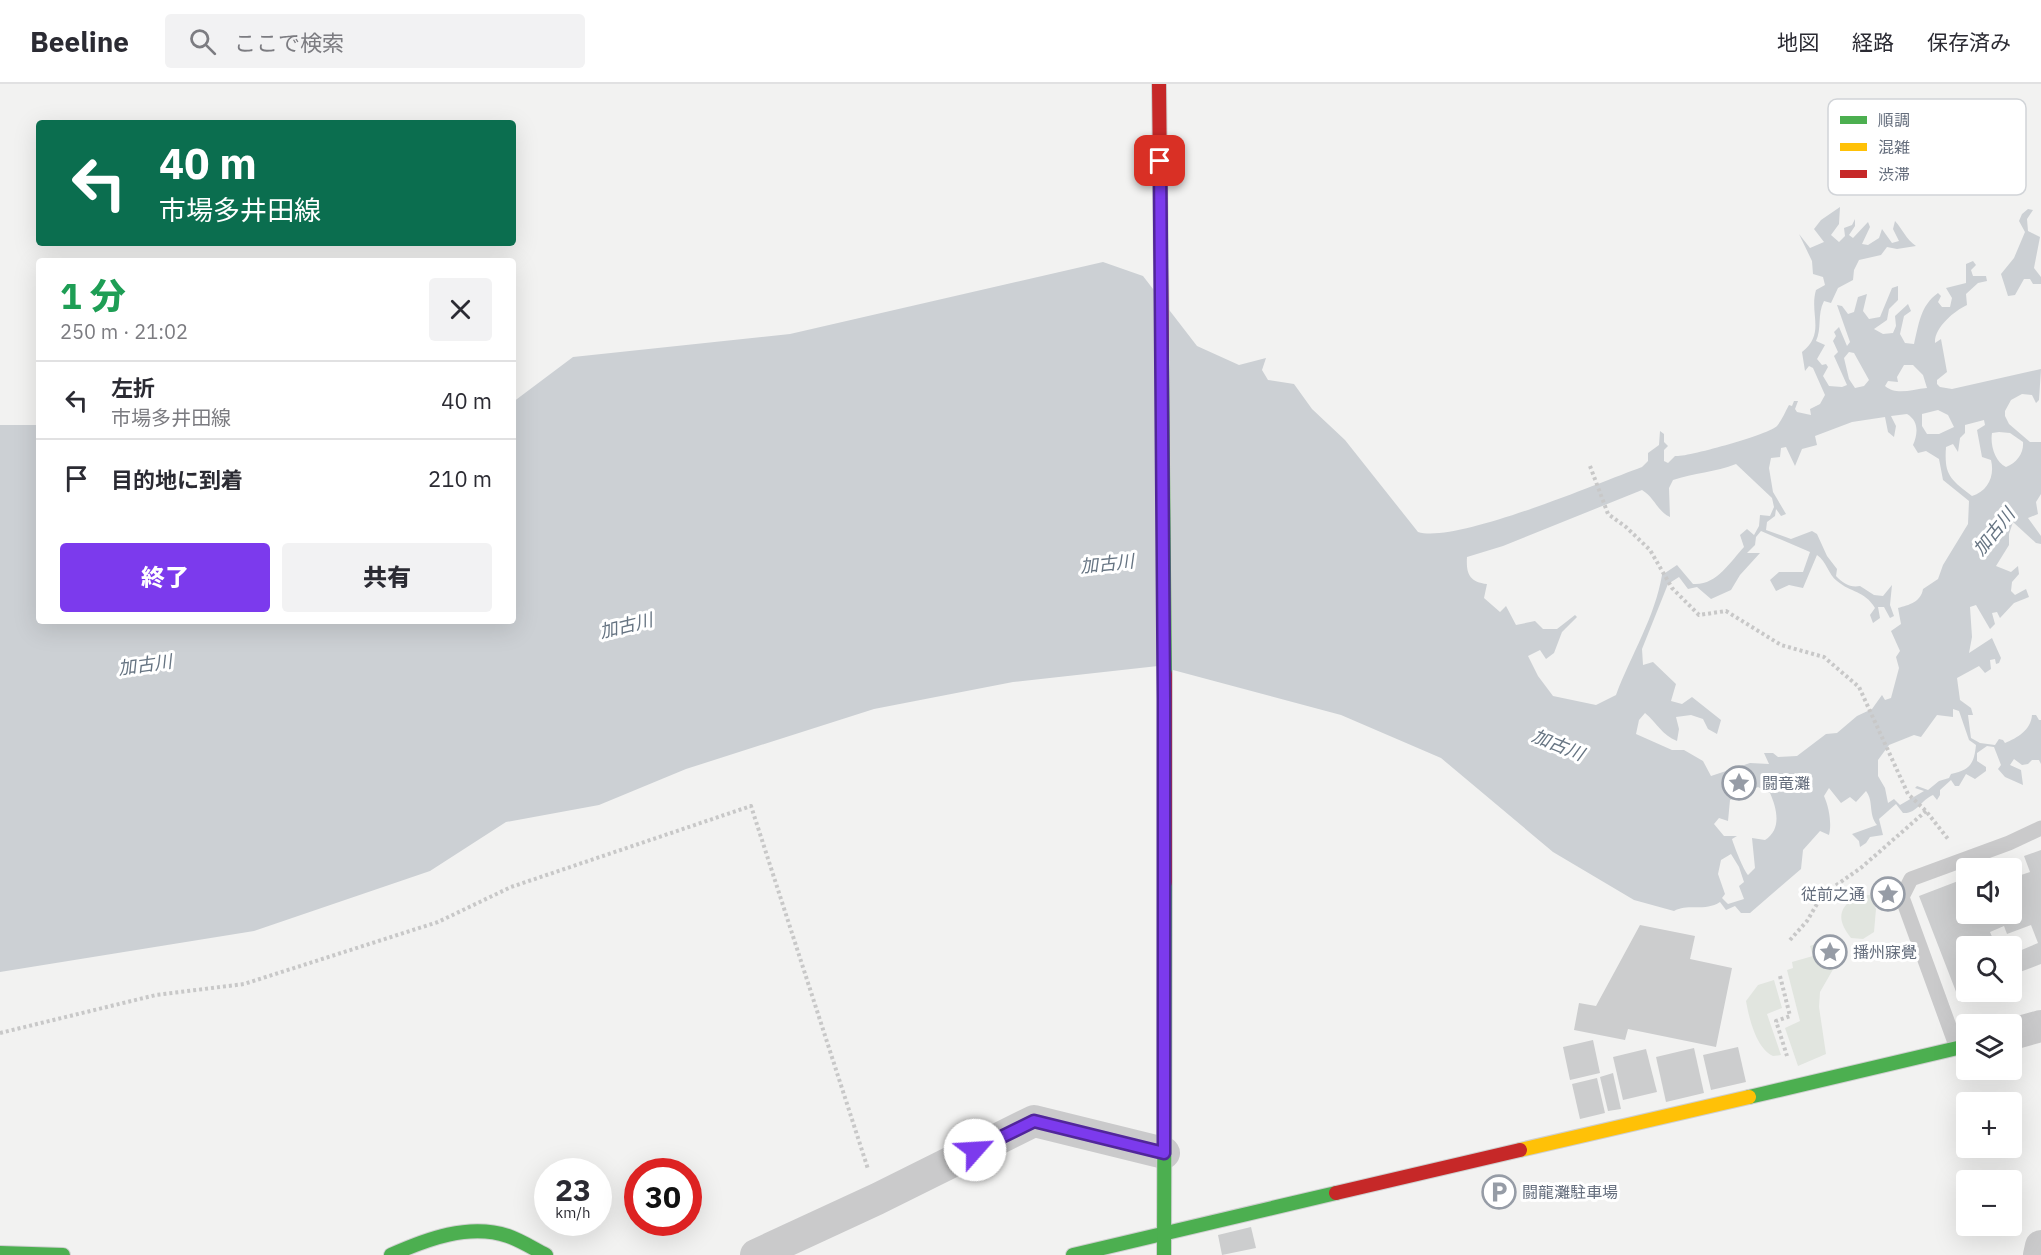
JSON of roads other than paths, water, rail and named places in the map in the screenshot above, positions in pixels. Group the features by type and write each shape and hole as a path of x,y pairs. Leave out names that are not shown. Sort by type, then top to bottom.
{"main road":[{"path":"1160,84 1164,699 1164,1255"},
{"path":"1073,1255 1956,1048"},
{"path":"391,1255 433,1237 456,1233 505,1235 546,1255"},
{"path":"0,1253 63,1255"}],"street":[{"path":"2022,1031 2041,1026"},
{"path":"756,1255 877,1199 1034,1121 1164,1153"},
{"path":"2039,1255 2041,1246"}],"lane":[{"path":"1956,1032 1902,897 1911,879 2009,843 2041,828"}],"water":[{"name":"加古川","path":"1840,207 1839,224 1831,235 1839,242 1845,236 1844,228 1852,225 1855,219 1855,226 1849,235 1853,238 1868,222 1870,227 1862,244 1868,245 1879,238 1882,229 1892,243 1899,241 1893,229 1895,221 1916,246 1897,249 1887,247 1881,255 1859,260 1854,270 1853,280 1838,288 1831,303 1824,301 1816,341 1825,345 1817,359 1822,365 1826,364 1828,367 1823,376 1829,386 1847,385 1834,356 1838,352 1833,341 1836,336 1834,332 1839,327 1847,346 1850,342 1837,305 1842,306 1848,314 1854,312 1858,297 1867,294 1863,311 1869,319 1880,317 1892,288 1898,286 1898,300 1889,309 1887,320 1874,329 1883,334 1893,333 1896,326 1895,316 1908,304 1911,311 1904,316 1900,334 1905,343 1914,344 1921,316 1927,304 1938,293 1941,296 1938,302 1942,307 1950,307 1952,298 1946,288 1966,283 1966,264 1973,261 1976,265 1971,270 1973,276 1986,276 1987,281 1978,283 1966,294 1967,305 1956,311 1938,332 1935,343 1941,339 1947,372 1937,380 1937,384 1940,387 1952,389 2041,369 2039,400 2036,403 2032,395 2022,394 2011,400 2005,416 2009,424 2030,442 2041,442 2041,494 2036,502 2038,514 2028,518 2041,536 2041,544 2036,543 2013,522 2009,534 2009,545 1996,566 2011,572 2018,566 2019,574 2012,582 2011,591 2015,595 2026,589 2029,597 2014,603 2000,618 1997,612 1992,613 1995,624 1990,629 1976,605 1970,607 1972,637 1969,653 1992,638 2001,658 1996,664 1995,659 1990,660 1991,669 1985,673 1979,666 1957,678 1960,700 1971,708 1973,715 1968,715 1971,738 1980,743 1995,745 1999,739 2005,743 2023,733 2032,715 2036,715 2041,720 2041,764 2039,760 2032,760 2022,765 2014,759 2010,765 2021,770 2023,785 2005,777 1998,769 2001,765 1994,747 1987,746 1977,753 1977,761 1986,767 1986,771 1975,779 1966,774 1959,786 1955,786 1951,780 1940,790 1937,800 1933,795 1908,813 1903,813 1896,804 1879,819 1883,835 1870,837 1860,847 1859,841 1852,834 1877,825 1866,791 1856,802 1850,797 1841,803 1829,788 1824,796 1830,816 1829,835 1820,831 1803,850 1801,869 1750,913 1741,913 1735,906 1726,910 1720,902 1674,911 1634,900 1553,852 1441,758 1341,715 1158,666 1013,682 874,709 686,769 599,805 506,822 430,871 254,931 0,972 0,425 36,425 36,624 516,624 516,400 573,357 790,334 1103,262 1143,276 1197,346 1239,365 1266,358 1262,370 1268,380 1294,384 1312,409 1345,440 1418,532 1437,533 1494,521 1642,467 1648,461 1648,453 1659,445 1660,431 1664,434 1664,442 1668,446 1664,450 1664,461 1668,463 1675,456 1744,440 1771,430 1777,426 1789,405 1792,406 1794,401 1798,401 1795,409 1797,412 1811,415 1810,409 1820,404 1825,395 1813,368 1809,366 1805,371 1802,352 1809,345 1815,330 1816,290 1825,285 1823,277 1813,274 1812,261 1799,234 1810,248 1824,242 1814,229 1821,220","holes":["1849,352 1854,353 1869,380 1864,386 1855,388 1849,379 1844,358","1904,365 1913,365 1923,375 1927,388 1895,391 1885,386 1888,381 1898,382 1897,377","1938,410 1948,415 1954,427 1939,434 1927,434 1922,426 1922,414","1907,414 1914,420 1916,436 1913,445 1918,453 1926,451 1939,459 1943,480 1969,501 1968,524 1943,565 1938,579 1923,589 1917,600 1898,608 1901,624 1891,631 1900,651 1896,657 1899,668 1891,698 1885,700 1882,695 1872,709 1857,716 1837,733 1826,734 1797,756 1778,757 1773,753 1764,753 1769,764 1750,763 1711,776 1703,761 1684,750 1672,750 1636,734 1639,720 1645,713 1663,732 1677,741 1679,729 1676,717 1691,715 1703,719 1708,729 1717,734 1721,720 1692,697 1682,704 1671,701 1676,684 1653,662 1643,665 1642,649 1668,584 1679,577 1688,589 1697,587 1711,599 1731,590 1740,575 1760,553 1747,553 1755,545 1756,537 1761,531 1810,552 1803,572 1779,572 1770,580 1776,591 1789,585 1803,588 1817,555 1837,581 1871,602 1875,608 1870,615 1873,623 1880,618 1878,607 1884,607 1890,618 1894,616 1890,605 1892,585 1883,596 1874,595 1860,586 1850,586 1844,583 1836,576 1837,569 1827,556 1817,534 1812,531 1791,539 1766,530 1767,522 1775,516 1776,509 1781,516 1786,514 1773,492 1769,468 1771,458 1780,457 1781,448 1786,447 1795,466 1802,449 1817,445 1815,436 1852,422 1885,417 1888,432 1894,437 1896,426 1891,416","1984,420 1985,425 1977,430 1982,457 1991,460 1992,466 1991,477 1986,487 1972,496 1950,476 1946,464 1946,447 1953,444 1958,452 1960,438 1965,433 1965,425","1992,433 2010,433 2023,442 2021,454 2006,467 1994,453","1736,464 1772,498 1774,507 1770,516 1760,515 1759,526 1754,535 1747,529 1740,535 1744,547 1722,572 1709,581 1693,584 1677,565 1662,575 1654,606 1616,695 1596,705 1553,696 1538,676 1528,656 1540,650 1546,659 1554,653 1562,632 1577,617 1575,615 1557,629 1543,629 1535,621 1516,625 1506,606 1500,612 1484,598 1487,584 1472,579 1467,568 1467,557 1503,546 1642,490 1670,517 1669,488 1673,480","1953,709 1959,711 1969,740 1976,745 1970,765 1951,774 1949,778 1939,781 1928,790 1917,786 1915,788 1924,791 1900,805 1894,799 1888,803 1885,788 1878,776 1878,760 1889,745 1914,735 1921,737 1937,715 1953,717","1758,787 1770,793 1775,806 1776,825 1765,840 1752,838 1755,868 1748,875 1732,839 1737,836 1724,836 1714,824 1719,818 1728,821 1730,800","1731,854 1744,882 1739,886 1744,899 1728,904 1722,898 1725,894 1718,874 1721,860"]},
{"path":"2028,209 2033,210 2027,219 2028,231 2040,237 2034,268 2041,277 2041,284 2033,284 2030,279 2024,279 2015,295 2008,296 2001,274 2014,258 2025,232 2019,221"}],"place":[{"name":"闘竜灘","path":"1739,783"},
{"name":"従前之通","path":"1888,894"},
{"name":"播州寐覺","path":"1830,952"},
{"name":"闘龍灘駐車場","path":"1499,1192"}]}
